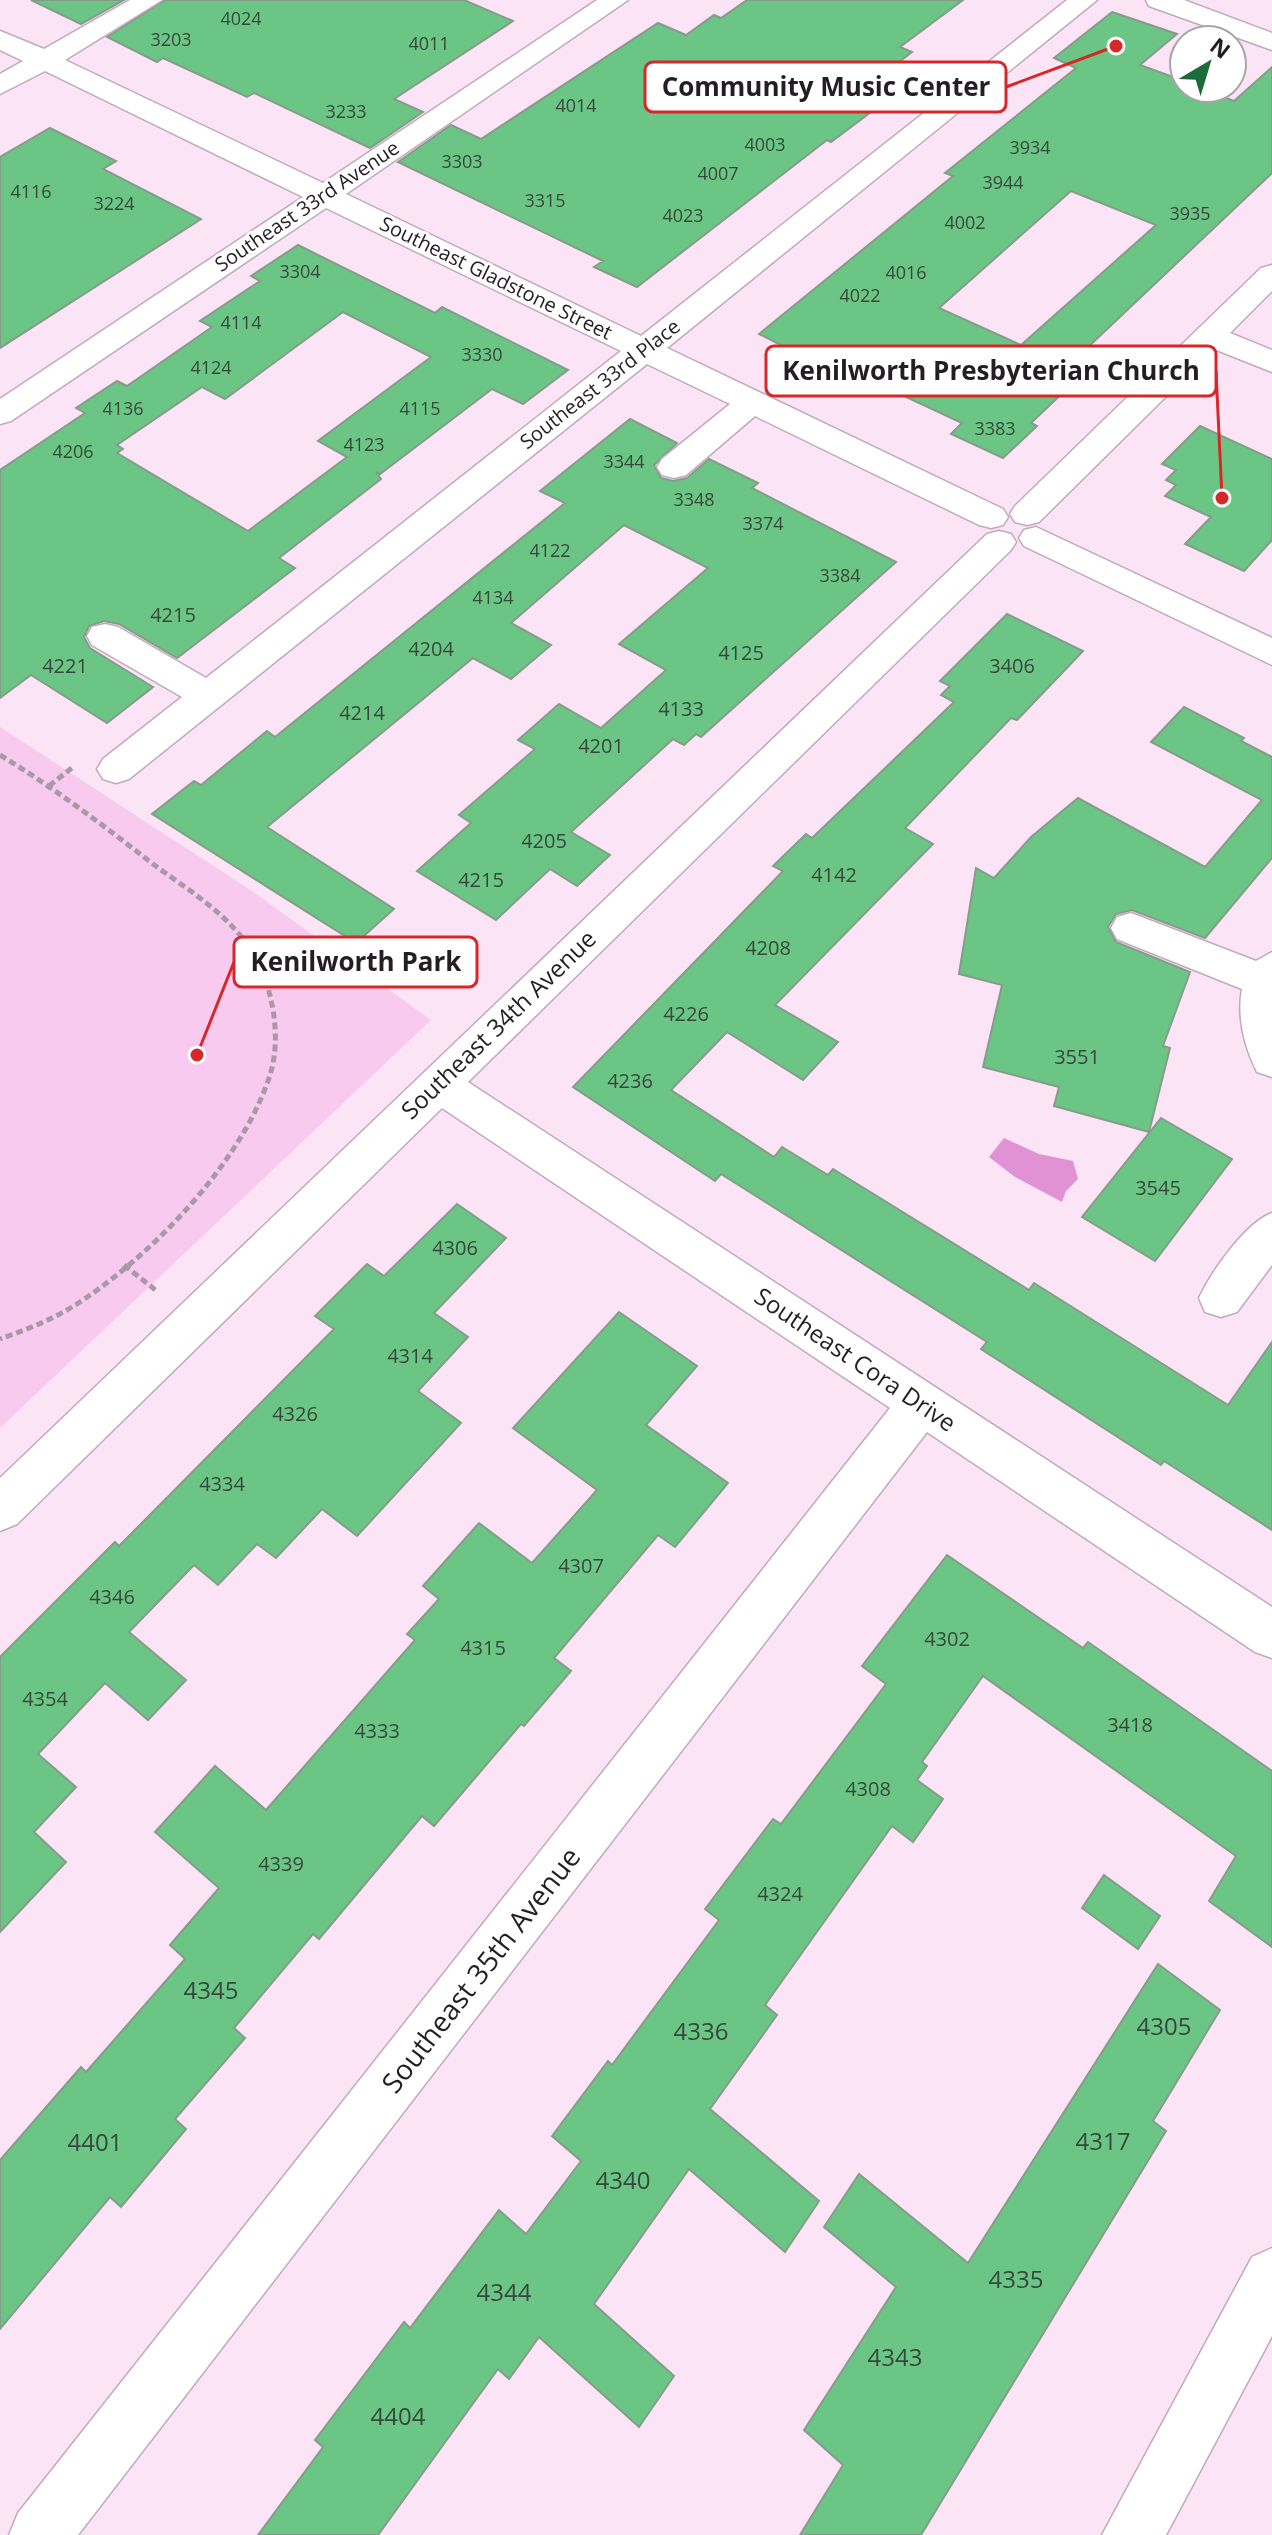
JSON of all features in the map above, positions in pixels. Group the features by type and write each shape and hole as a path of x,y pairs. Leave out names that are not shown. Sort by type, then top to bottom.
{"street":[{"path":"0,86 149,0"},
{"name":"Southeast 33rd Avenue","path":"0,414 615,0"},
{"name":"Southeast 33rd Place","path":"116,769 1084,0"},
{"path":"1159,0 1272,42"},
{"path":"1208,18 1229,0"},
{"name":"Southeast Gladstone Street","path":"0,39 1272,653"},
{"name":"Southeast 34th Avenue","path":"0,1509 1210,336 1266,287"},
{"path":"1210,336 1272,362"},
{"path":"674,467 752,402"},
{"path":"105,636 209,696"},
{"path":"1131,928 1269,975 1261,1011 1263,1035 1272,1060"},
{"name":"Southeast Cora Drive","path":"438,1084 1272,1635"},
{"path":"1221,1298 1272,1231"},
{"name":"Southeast 35th Avenue","path":"40,2535 921,1404"},
{"path":"1133,2535 1272,2277"}],"path":[{"path":"0,755 75,802 206,901 245,941 267,982 273,1020 271,1073 244,1134 208,1181 150,1243 69,1308 40,1325 0,1339"}],"shaded area":[{"path":"0,727 252,891 431,1020 0,1428"},
{"path":"1004,1138 1039,1154 1073,1161 1078,1179 1066,1191 1062,1202 1015,1177 989,1157"}],"building":[{"path":"31,0 124,0 81,24"},
{"path":"165,0 464,0 513,21 394,99 423,112 370,148 254,93 247,97 163,58 157,62 107,37"},
{"path":"747,0 963,0 900,47 912,52 886,72 911,82 831,142 827,140 637,287 594,267 603,261 398,162 451,125 481,139 658,23 686,35 714,15 721,18"},
{"path":"1112,12 1168,31 1168,42 1140,65 1168,75 1168,104 1248,104 1248,88 1272,67 1272,173 1067,367 1074,370 1066,381 1072,384 1031,423 1037,426 1003,458 951,434 962,423 857,374 852,378 832,369 823,377 771,353 781,345 759,334 953,176 945,173 1076,68 1054,58","holes":["1071,191 1156,225 1021,345 939,308"]},
{"path":"50,128 116,161 103,169 201,219 0,348 0,157"},
{"path":"298,245 435,313 442,307 568,370 523,404 492,389 380,474 376,472 381,479 279,558 295,568 177,658 119,624 104,621 89,626 84,637 90,648 153,687 107,723 31,675 0,698 0,470 85,413 76,408 117,381 127,386 212,327 200,321 260,281 251,276","holes":["343,312 431,357 318,441 347,457 248,531 117,453 123,449 117,445 202,387 225,399"]},
{"path":"630,419 677,443 654,465 661,478 673,481 687,478 709,459 758,483 752,488 896,562 701,737 696,734 684,745 673,739 571,832 610,855 577,886 550,869 496,920 417,871 471,823 459,815 535,749 518,740 559,704 601,728 666,670 619,644 708,568 624,525 511,623 551,645 511,679 473,658 267,827 394,909 356,943 152,814 194,781 201,785 267,731 275,737 565,503 540,491"},
{"path":"1200,426 1272,459 1272,540 1244,571 1185,544 1211,517 1165,496 1176,485 1166,480 1176,470 1162,464"},
{"path":"1007,614 1083,651 1017,720 1011,718 905,828 933,844 775,1005 838,1042 803,1080 727,1032 671,1090 774,1157 782,1147 828,1175 833,1169 1029,1290 1034,1283 1228,1405 1272,1342 1272,1530 1164,1461 1161,1465 981,1349 987,1342 721,1174 715,1181 573,1087 783,871 773,866 806,834 812,838 954,702 941,695 950,686 940,681"},
{"path":"1184,707 1244,738 1241,741 1272,757 1272,858 1205,938 1132,910 1116,914 1108,927 1116,942 1190,972 1163,1046 1170,1048 1149,1132 1054,1106 1059,1087 983,1067 1002,985 959,974 976,868 994,878 1031,837 1078,798 1205,867 1262,800 1151,742"},
{"path":"1161,1118 1232,1159 1155,1261 1082,1217"},
{"path":"457,1204 506,1238 434,1313 468,1337 418,1391 461,1423 357,1536 322,1509 276,1558 257,1544 218,1585 194,1565 129,1632 186,1680 148,1720 105,1683 38,1754 76,1787 34,1832 66,1862 0,1932 0,1657 115,1542 119,1546 334,1329 315,1316 367,1264 384,1276"},
{"path":"619,1312 697,1366 646,1425 728,1483 675,1547 658,1535 554,1658 571,1671 524,1726 521,1724 434,1826 422,1816 319,1939 313,1934 234,2028 245,2038 175,2119 186,2129 121,2207 110,2197 0,2329 0,2160 81,2067 86,2072 185,1959 170,1945 219,1888 155,1832 215,1766 266,1810 415,1640 407,1634 439,1599 423,1586 479,1523 532,1563 597,1490 513,1428"},
{"path":"947,1555 1083,1648 1088,1642 1272,1771 1272,1947 1209,1901 1236,1856 983,1676 922,1762 927,1766 917,1780 943,1799 913,1842 892,1826 765,2005 777,2015 710,2109 819,2201 785,2252 689,2169 594,2304 674,2376 639,2427 539,2337 509,2379 498,2369 378,2535 258,2535 323,2447 315,2440 404,2322 410,2328 499,2210 526,2234 581,2161 552,2136 608,2061 612,2065 719,1920 705,1909 773,1819 781,1824 886,1684 862,1666"},
{"path":"1104,1875 1160,1916 1138,1949 1082,1908"},
{"path":"1158,1964 1220,2010 1153,2121 1166,2131 921,2535 800,2535 843,2465 804,2430 896,2287 824,2227 859,2174 968,2263"}],"place":[{"name":"Community Music Center","path":"1116,46"},
{"name":"Kenilworth Presbyterian Church","path":"1222,498"},
{"name":"Kenilworth Park","path":"197,1055"}]}
